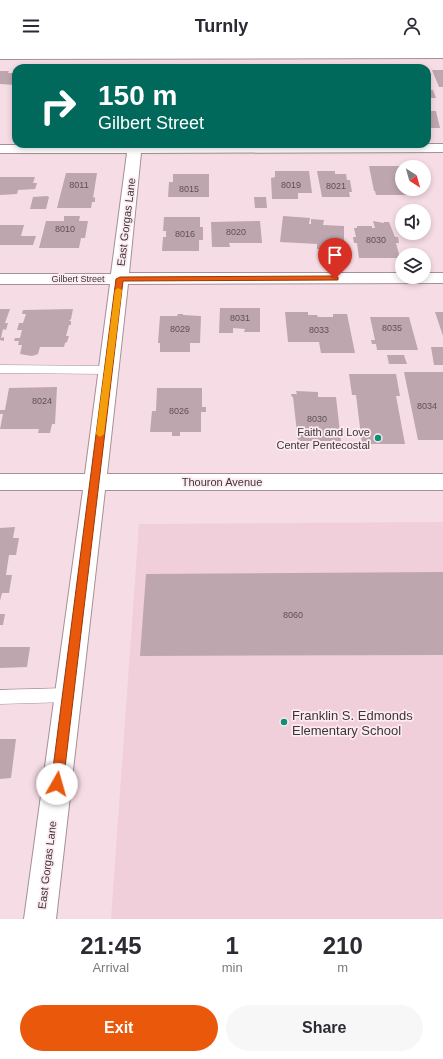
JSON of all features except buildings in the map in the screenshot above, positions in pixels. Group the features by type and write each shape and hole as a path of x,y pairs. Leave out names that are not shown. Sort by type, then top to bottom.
{"street":[{"path":"146,64 147,53"},
{"path":"0,54 443,54"},
{"path":"0,149 45,148"},
{"name":"East Gorgas Lane","path":"40,919 109,370 135,148"},
{"path":"431,148 443,148"},
{"name":"Gilbert Street","path":"0,279 443,278"},
{"name":"Thouron Avenue","path":"0,482 443,482"}],"lane":[{"path":"0,369 109,370"},
{"path":"0,697 68,695"}],"shaded area":[{"name":"Franklin S. Edmonds Elementary School","path":"443,522 443,919 111,919 139,524"}],"slow traffic":[{"path":"100,434 118,290"}],"place":[{"name":"Faith and Love Center Pentecostal","path":"378,438"},
{"name":"Franklin S. Edmonds Elementary School","path":"284,722"}],"route":[{"path":"57,784 120,279 335,279"}]}
